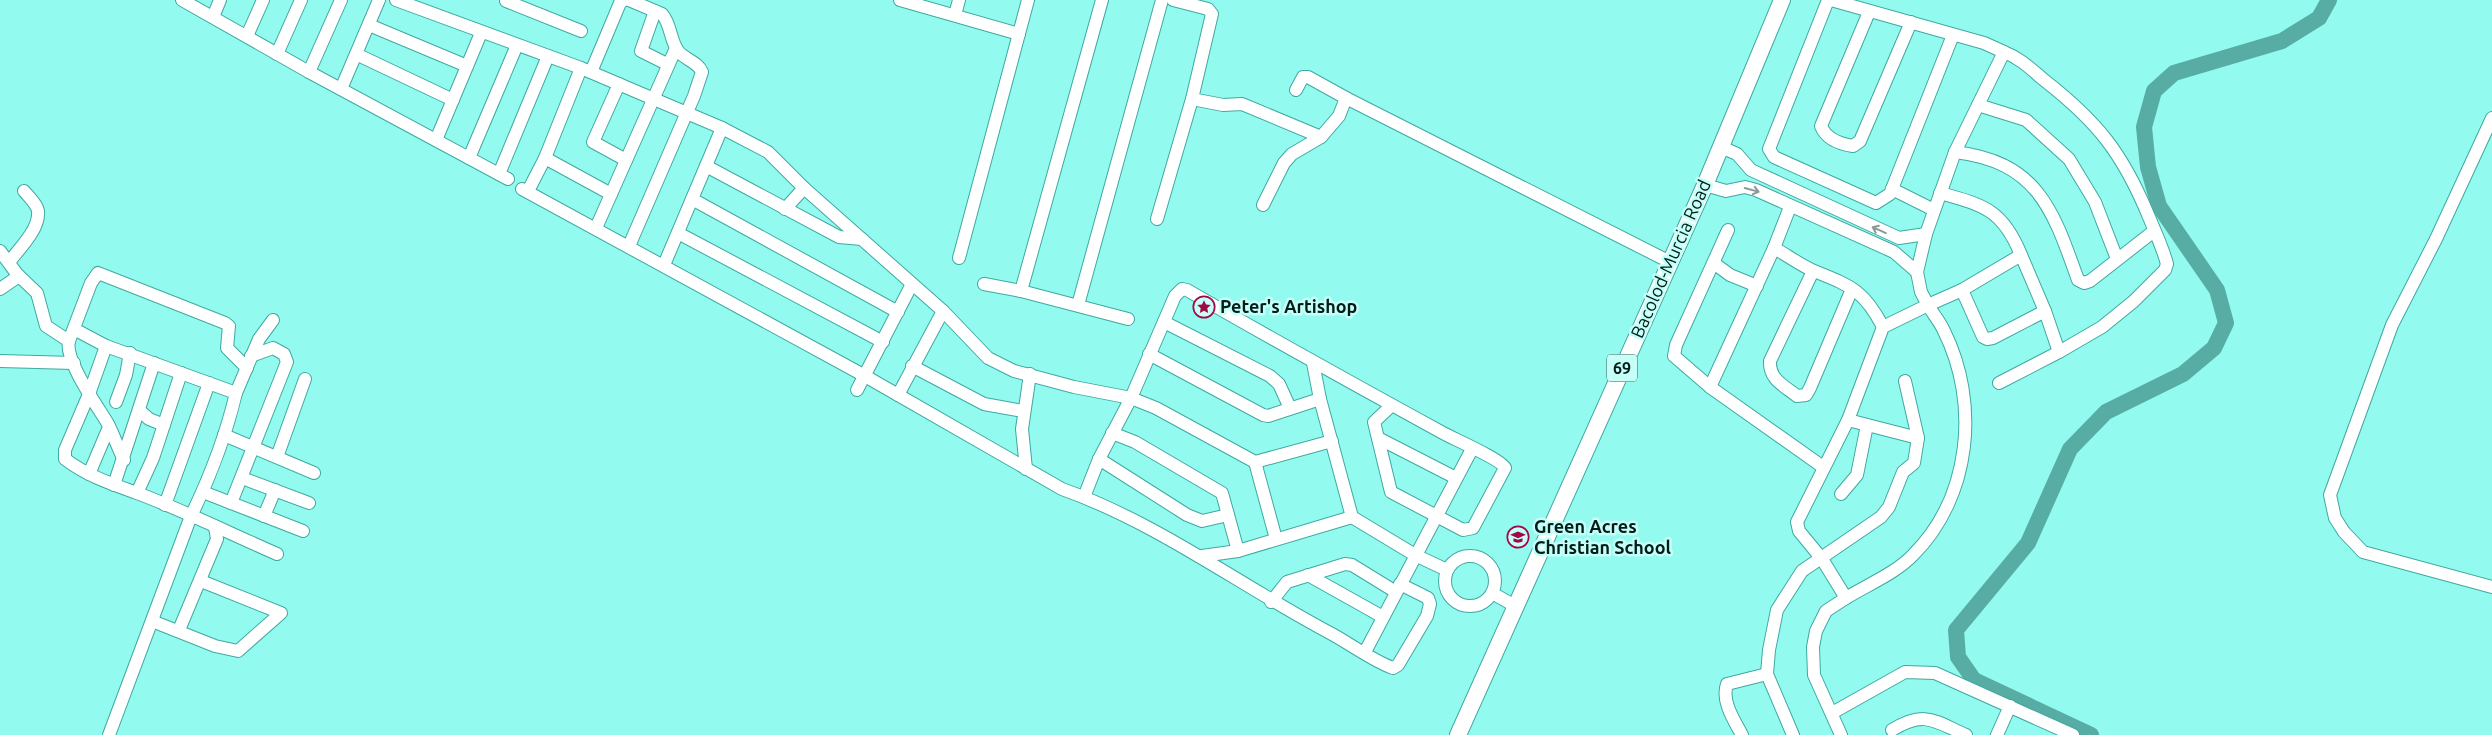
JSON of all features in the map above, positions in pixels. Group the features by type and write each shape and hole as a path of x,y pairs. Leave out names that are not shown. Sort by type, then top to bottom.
{"main road":[{"name":"Bacolod-Murcia Road","path":"1458,735 1705,185 1782,0"}],"street":[{"path":"182,0 309,72 504,177 548,56"},
{"path":"213,17 220,0"},
{"path":"247,36 263,0"},
{"path":"277,54 301,0"},
{"path":"309,72 341,0"},
{"path":"341,89 379,0"},
{"path":"396,0 586,70 722,128 771,154 804,188 943,311 988,358 1014,371 1074,387 1131,398 1156,408 1255,462 1332,441"},
{"path":"505,0 581,31"},
{"path":"624,0 620,3 586,70 545,158 525,190 865,376 1062,490 1084,497 1202,556 1271,602 1365,652 1389,667 1395,668 1427,616 1430,604 1428,598 1398,588 1352,565 1338,565 1287,582 1271,602"},
{"path":"629,0 664,16 676,48 683,56 698,66 702,72 629,246"},
{"path":"900,0 1019,34"},
{"path":"955,15 959,0"},
{"path":"958,258 1028,0"},
{"path":"1021,291 1102,0"},
{"path":"1078,305 1162,0"},
{"path":"1157,219 1192,99 1212,14 1208,9 1173,0"},
{"path":"1953,35 1887,198 1876,203 1774,157 1769,148 1829,0 1984,43 2017,57 2085,114 2103,133 2125,164 2165,258 2165,270 2109,322 2059,352 1999,383"},
{"path":"655,11 641,51 668,64"},
{"path":"1869,12 1821,126 1823,131 1833,140 1848,145 1853,146 1860,141 1912,22"},
{"path":"369,25 467,66"},
{"path":"436,140 481,32"},
{"path":"470,158 516,45"},
{"path":"596,228 676,48"},
{"path":"1841,735 1814,675 1813,647 1816,631 1826,612 1912,556 1933,532 1951,502 1962,467 1966,424 1964,396 1957,363 1944,331 1921,292 1918,272 1926,234 1955,152 2004,52"},
{"path":"356,54 453,100"},
{"path":"1296,90 1303,77 1308,77 1670,262"},
{"path":"619,84 593,142 626,160"},
{"path":"1263,205 1288,158 1321,138 1339,116 1346,98"},
{"path":"1192,99 1223,105 1242,104 1321,138"},
{"path":"1978,104 2026,120 2069,159 2095,202 2117,260"},
{"path":"2492,118 2436,239 2392,325 2330,495 2335,518 2344,532 2363,552 2492,587"},
{"path":"664,265 722,128"},
{"path":"1721,147 1737,154 1751,170 1899,238 1926,234"},
{"path":"1955,152 1980,155 2012,170 2036,188 2047,203 2078,280 2090,281 2154,230"},
{"path":"545,158 611,194"},
{"path":"706,166 839,237 862,239"},
{"path":"1774,199 1780,184"},
{"path":"1705,185 1726,191 1750,188 1894,252 1918,272"},
{"path":"785,209 804,188"},
{"path":"1892,189 1934,210"},
{"path":"9,262 34,229 38,215 38,209 24,191"},
{"path":"1940,193 1972,202 1990,210 2005,224 2015,239 2045,311 2059,352"},
{"path":"692,199 898,312"},
{"path":"1710,388 1774,248 1790,207"},
{"path":"1836,227 1841,213"},
{"path":"1728,230 1715,264 1676,345 1674,356 1710,388 1823,467"},
{"path":"678,233 883,342"},
{"path":"1894,252 1899,238"},
{"path":"1774,248 1813,271 1836,278 1852,289 1872,304 1883,327"},
{"path":"0,251 19,276 37,293 46,326 68,344 74,363 109,427 124,460"},
{"path":"1846,598 1822,559 1796,526 1823,467 1848,420 1883,327 1962,290 2021,255"},
{"path":"1715,264 1730,274 1757,286"},
{"path":"1813,271 1770,361 1770,370 1773,378 1796,396 1806,395 1810,388 1852,289"},
{"path":"57,362 68,344 91,283 98,272 225,323 229,326 227,348 247,368"},
{"path":"0,289 19,276"},
{"path":"857,390 912,284"},
{"path":"984,284 1021,291 1128,319"},
{"path":"1084,497 1099,459 1131,398 1178,292 1187,290 1313,363 1392,405 1472,449 1504,465 1501,476 1473,528 1469,531 1463,530 1391,492 1374,422 1392,405"},
{"path":"1962,290 1983,337 1987,339 1993,338 2045,311"},
{"path":"898,395 943,311"},
{"path":"109,735 191,516 203,492 224,434 236,393 259,339 273,320"},
{"path":"1164,322 1270,376 1279,384 1290,408"},
{"path":"74,329 106,346 130,353 236,393"},
{"path":"106,346 90,394 63,456 73,466 88,474 137,493 277,554"},
{"path":"230,503 242,478 251,447 287,358 280,351 273,348 251,356"},
{"path":"116,402 126,375 130,353"},
{"path":"1149,354 1263,415 1268,416 1320,399"},
{"path":"0,361 74,363"},
{"path":"114,485 124,460 154,363"},
{"path":"1313,363 1320,399 1352,516 1415,555 1447,570"},
{"path":"912,366 984,404 1023,411"},
{"path":"137,493 153,458 182,373"},
{"path":"1026,469 1022,429 1023,411 1030,374"},
{"path":"277,457 305,379"},
{"path":"1793,735 1767,674 1769,650 1777,610 1802,571 1881,517 1889,508 1903,472 1914,463 1918,438 1904,381"},
{"path":"165,506 210,383"},
{"path":"140,411 150,419 164,425"},
{"path":"1848,420 1918,438"},
{"path":"1841,494 1857,475 1867,425"},
{"path":"88,474 109,427"},
{"path":"1112,432 1135,442 1222,493 1238,551"},
{"path":"224,434 314,473"},
{"path":"1378,438 1456,478"},
{"path":"1365,652 1472,449"},
{"path":"1099,459 1187,515 1202,521 1228,515"},
{"path":"1255,462 1276,539"},
{"path":"242,478 309,503"},
{"path":"264,516 275,490"},
{"path":"203,492 303,531"},
{"path":"1202,556 1238,551 1352,516"},
{"path":"179,630 217,539 215,527"},
{"path":"1465,556 1476,556 1486,561 1493,571 1495,582 1492,593 1485,601 1475,605 1465,605 1456,601 1445,586 1447,570 1454,560 1465,556"},
{"path":"1308,575 1383,617"},
{"path":"152,621 179,630 215,646 238,651 280,613 201,581"},
{"path":"1492,593 1517,607"},
{"path":"1832,713 1905,672 1918,671 1935,673 2010,706 2047,729 2074,735"},
{"path":"1742,735 1726,700 1724,692 1727,684 1767,674"},
{"path":"1997,735 2010,706"},
{"path":"1889,733 1914,718 1928,718 1966,735"}],"waterway":[{"path":"2091,735 1974,680 1958,657 1956,630 2028,543 2070,449 2106,412 2183,374 2214,348 2226,323 2217,290 2159,206 2148,167 2144,127 2154,91 2174,73 2282,41 2319,18 2329,0"}],"place":[{"name":"Peter's Artishop","path":"1204,307"},
{"name":"Green Acres Christian School","path":"1518,537"}]}
